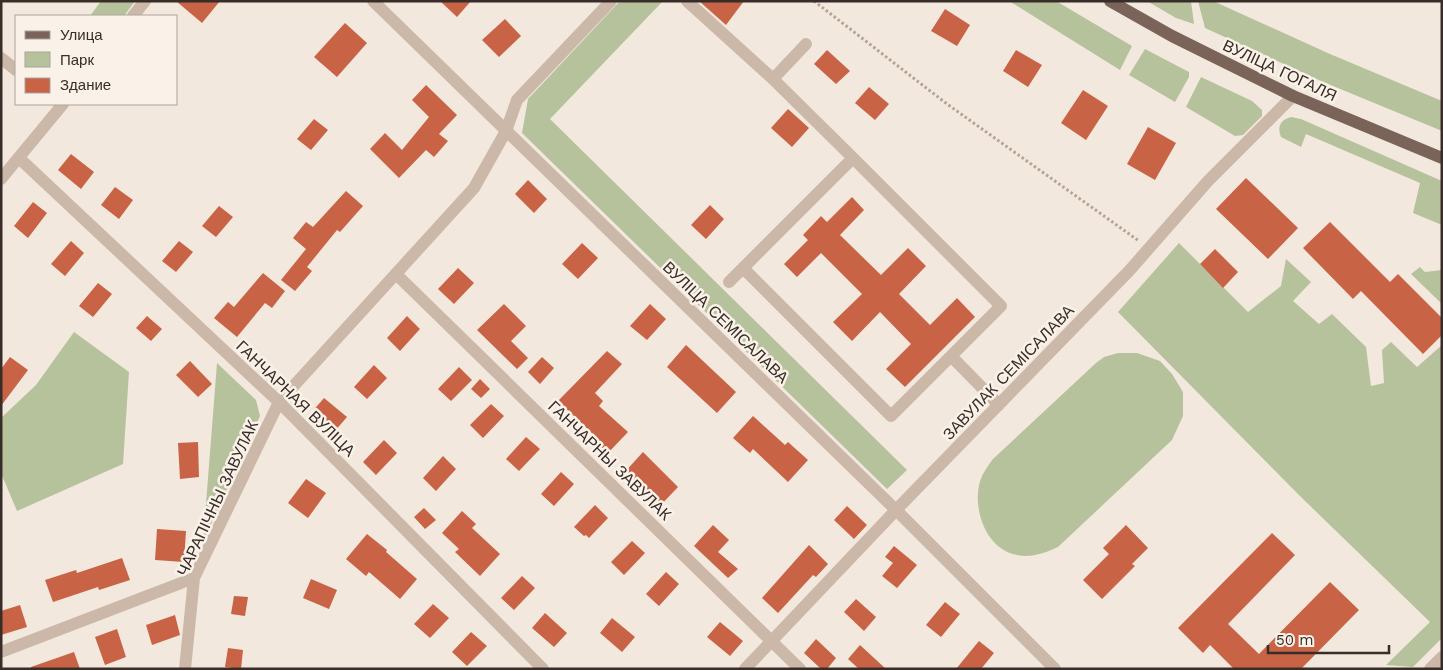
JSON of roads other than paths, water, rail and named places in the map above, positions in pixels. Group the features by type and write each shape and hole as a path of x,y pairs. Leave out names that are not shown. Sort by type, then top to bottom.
{"main road":[{"name":"ВУЛІЦА ГОГАЛЯ","path":"1110,1 1172,36 1293,96 1442,158"}],"street":[{"path":"134,15 144,1"},
{"name":"ВУЛІЦА СЕМІСАЛАВА","path":"373,1 896,510 1055,669"},
{"path":"279,402 397,275 474,188 506,131 517,100 611,1"},
{"path":"687,1 773,79 1001,306 891,416 743,268"},
{"path":"773,79 806,44"},
{"path":"1,58 15,69"},
{"name":"ЗАВУЛАК СЕМІСАЛАВА","path":"745,669 1149,248 1208,182 1293,96"},
{"path":"1,179 60,105"},
{"name":"ГАНЧАРНАЯ ВУЛІЦА","path":"19,158 279,402 542,669"},
{"path":"729,282 853,158"},
{"name":"ГАНЧАРНЫ ЗАВУЛАК","path":"397,275 800,669"},
{"path":"951,356 999,405"},
{"name":"ЧАРАПІЧНЫ ЗАВУЛАК","path":"185,669 194,578 279,402"},
{"path":"1,652 194,578"},
{"path":"1430,669 1442,658"}]}
